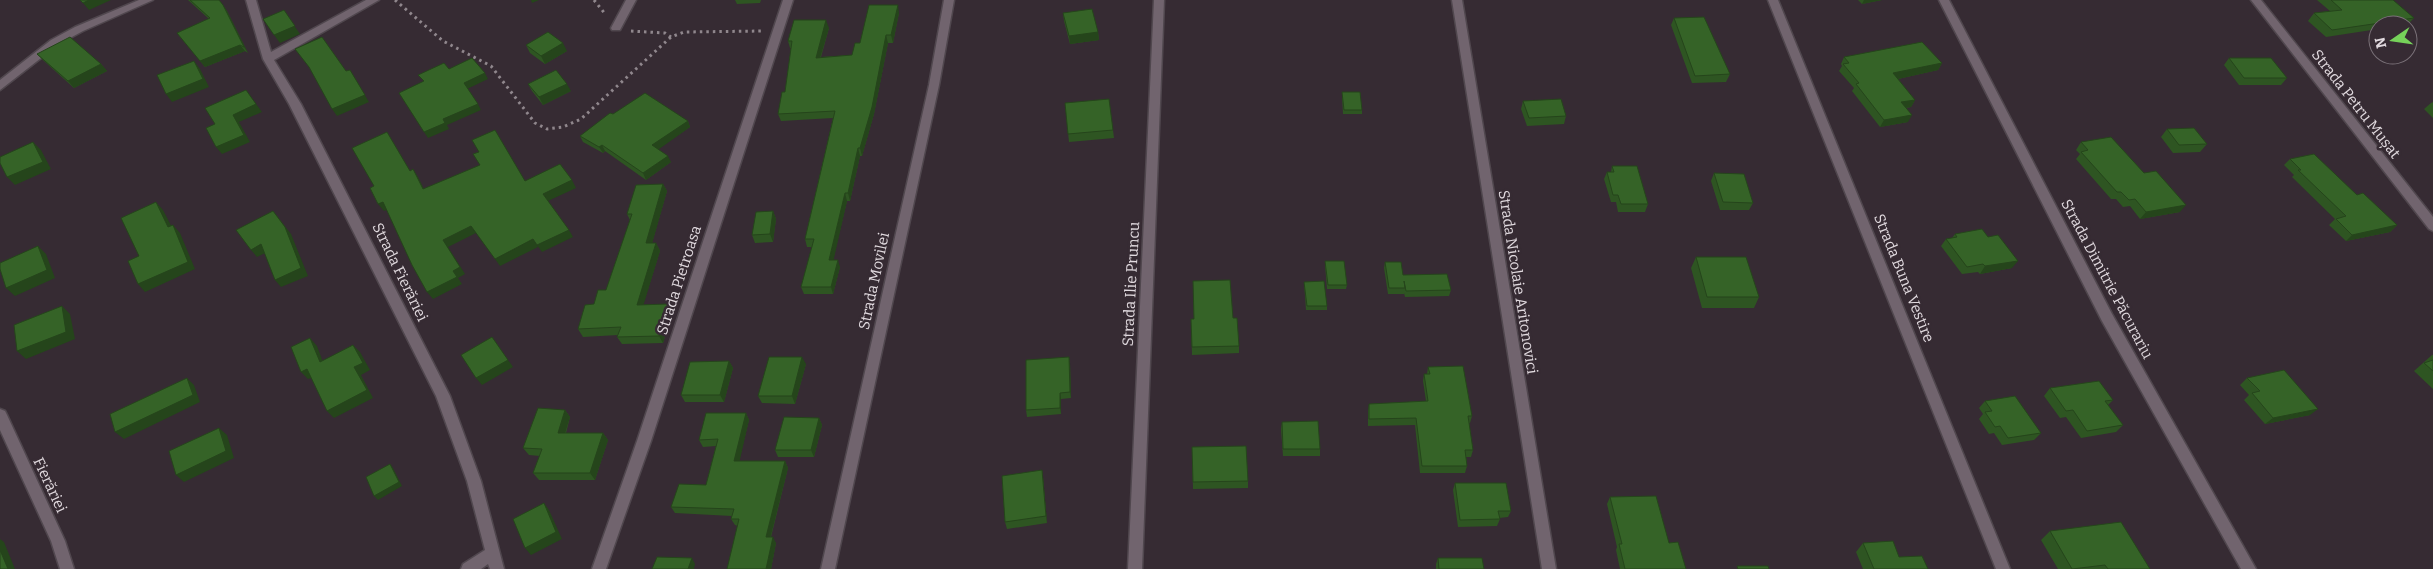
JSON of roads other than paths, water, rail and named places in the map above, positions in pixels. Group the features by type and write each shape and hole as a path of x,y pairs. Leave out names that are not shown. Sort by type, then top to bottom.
{"street":[{"path":"0,86 55,42 79,29 148,0"},
{"name":"Strada Fierăriei","path":"252,0 268,59 296,104 443,396 474,482 497,569"},
{"path":"268,59 374,0"},
{"path":"616,28 631,0"},
{"name":"Strada Pietroasa","path":"599,569 644,441 788,0"},
{"name":"Strada Movilei","path":"828,569 934,85 949,0"},
{"name":"Strada Ilie Pruncu","path":"1135,569 1159,0"},
{"name":"Strada Nicolaie Aritonovici","path":"1456,0 1549,569"},
{"name":"Strada Buna Vestire","path":"1773,0 2003,569"},
{"name":"Strada Dimitrie Păcurariu","path":"1944,0 2107,317 2249,569"},
{"name":"Strada Petru Mușat","path":"2256,0 2433,226"},
{"name":"Fierăriei","path":"0,415 58,541 67,569"},
{"path":"468,569 493,553"}]}
